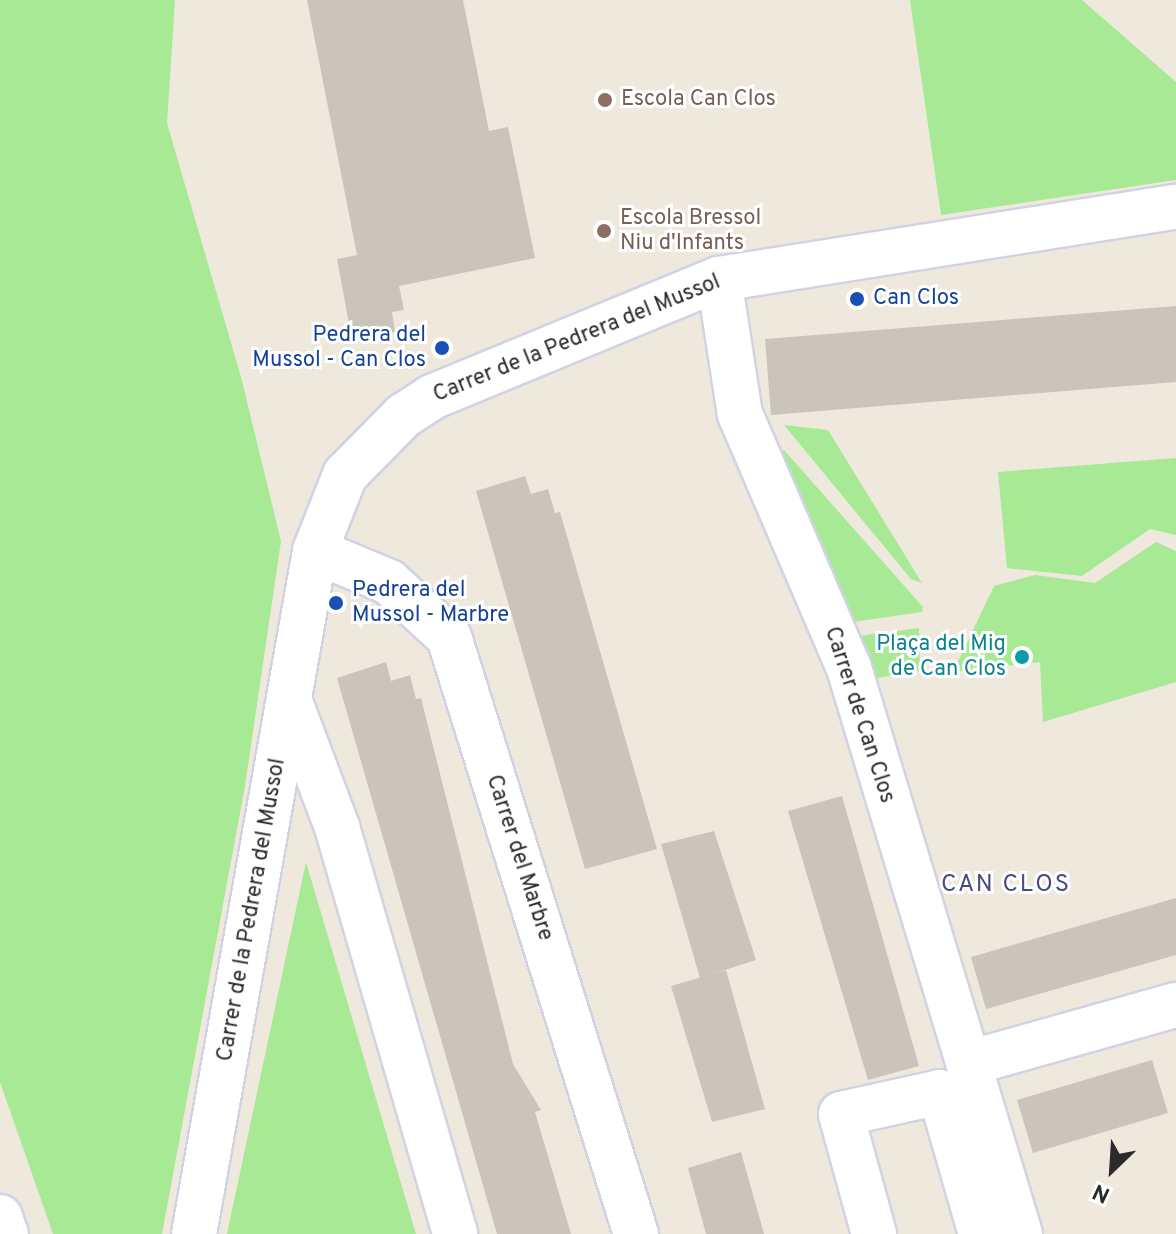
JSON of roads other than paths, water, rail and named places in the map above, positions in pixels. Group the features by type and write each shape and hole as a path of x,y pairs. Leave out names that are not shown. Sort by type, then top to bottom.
{"street":[{"name":"Carrer de la Pedrera del Mussol","path":"194,1234 287,694 315,551 345,475 403,416 432,397 719,279 1176,207"},
{"name":"Carrer de Can Clos","path":"719,279 740,414 849,668 1020,1234"},
{"name":"Carrer del Marbre","path":"315,551 389,582 449,637 636,1234"},
{"path":"287,694 337,827 455,1234"},
{"path":"969,1063 1176,1005"},
{"path":"874,1234 841,1114 940,1092 981,1234"},
{"path":"0,1217 6,1234"}],"place":[{"name":"Escola Can Clos","path":"605,100"},
{"name":"Escola Bressol Niu d'Infants","path":"604,231"},
{"name":"Can Clos","path":"857,299"},
{"name":"Pedrera del Mussol - Can Clos","path":"442,348"},
{"name":"Pedrera del Mussol - Marbre","path":"336,603"},
{"name":"Plaça del Mig de Can Clos","path":"1022,657"}],"district":[{"name":"CAN CLOS","path":"1006,886"}]}
